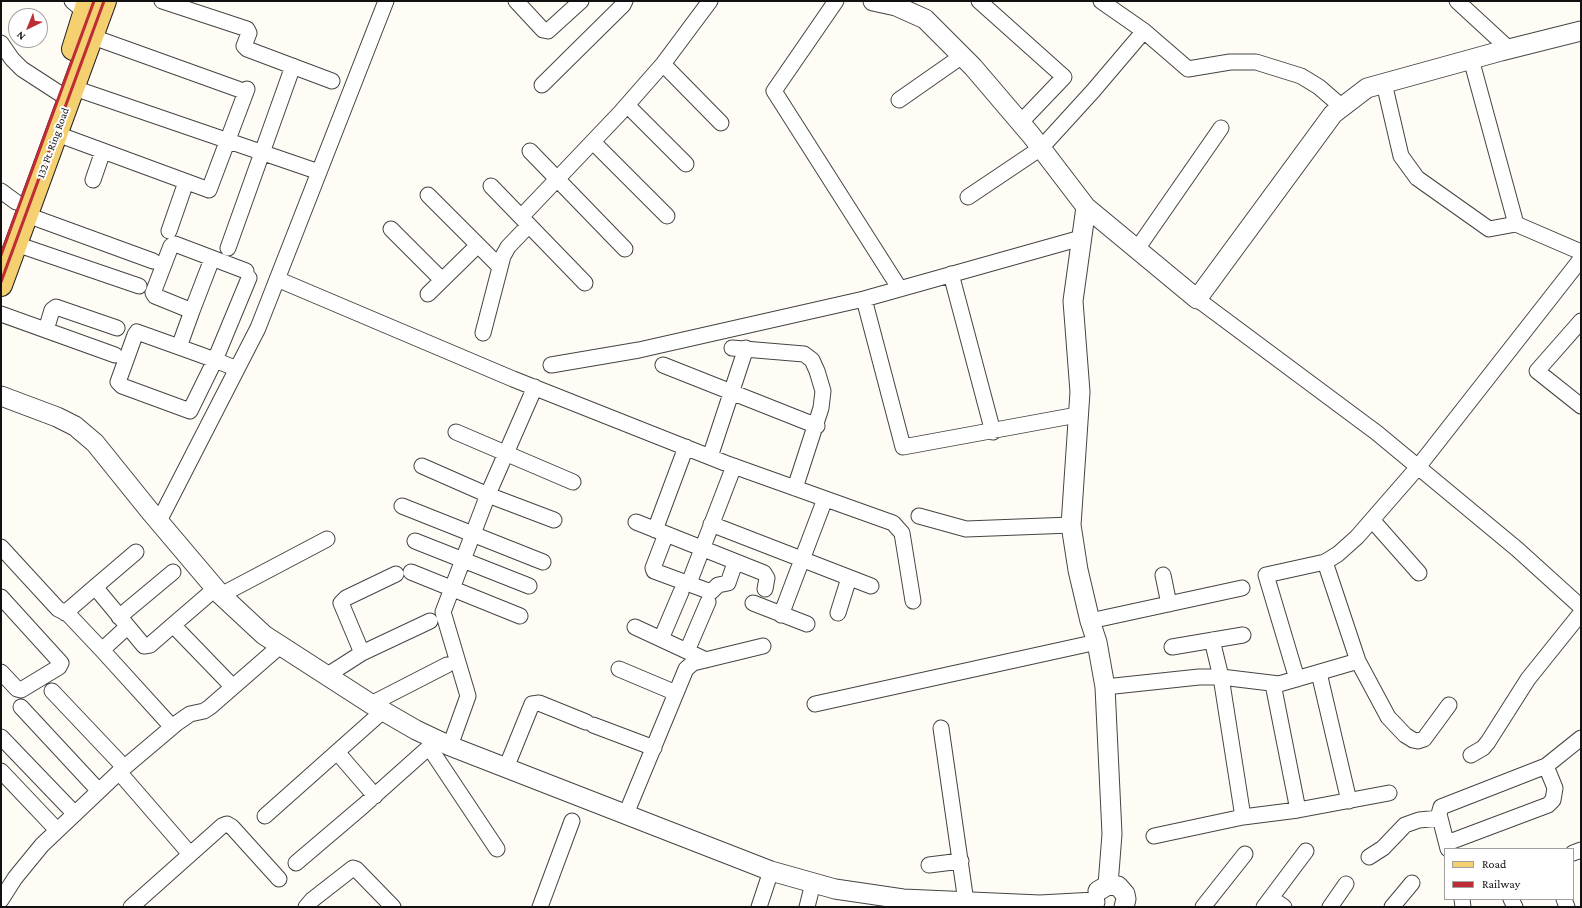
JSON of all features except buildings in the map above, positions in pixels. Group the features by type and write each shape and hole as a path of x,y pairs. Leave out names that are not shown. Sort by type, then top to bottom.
{"main road":[{"name":"132 Ft. Ring Road","path":"1,286 15,203 29,166 49,121 93,37 105,1"},
{"name":"132 Ft. Ring Road","path":"15,203 57,134 82,5"}],"street":[{"path":"162,1 247,29 249,33 244,46 247,49 332,81"},
{"path":"159,521 258,328 386,1"},
{"path":"516,1 543,30 548,32 580,1"},
{"path":"542,86 623,5 625,1"},
{"path":"483,333 499,266 508,248 525,221 558,179 663,64 710,1"},
{"path":"836,1 774,91 900,289"},
{"path":"873,1 896,6 910,6 962,56 1020,122 1086,207 1197,299 1377,433 1517,549 1581,607"},
{"path":"979,1 1064,77 1020,122"},
{"path":"1457,1 1509,49"},
{"path":"1106,3 1144,31 1188,69 1230,62 1256,62 1301,76 1319,86 1342,107"},
{"path":"968,197 1041,148 1093,92 1144,31"},
{"path":"1197,299 1333,114 1367,88 1471,59 1581,31"},
{"path":"57,134 209,190 228,140 246,90 93,37"},
{"path":"1,43 12,59 22,69 66,90 228,140 318,172"},
{"path":"899,100 962,56"},
{"path":"1471,59 1516,224"},
{"path":"663,64 721,123"},
{"path":"228,248 261,152 293,66"},
{"path":"1384,83 1401,156 1417,178 1489,229 1516,224 1581,252"},
{"path":"627,105 686,164"},
{"path":"1137,249 1221,128"},
{"path":"593,142 667,216"},
{"path":"93,180 103,151"},
{"path":"530,151 625,249"},
{"path":"169,231 186,182"},
{"path":"491,186 585,283"},
{"path":"428,195 499,266"},
{"path":"15,203 153,260"},
{"path":"1086,207 1073,301 1080,392 1077,415 1071,525 1078,570 1090,621 1097,642 1105,687 1112,834 1108,885"},
{"path":"391,229 442,280"},
{"path":"551,365 639,350 864,299 1082,238"},
{"path":"9,243 138,286"},
{"path":"192,310 155,296 152,293 172,245 248,274 215,360 193,408 188,412 119,384 118,379 138,332 215,360 237,369"},
{"path":"428,294 478,245"},
{"path":"180,347 192,310 212,259"},
{"path":"1297,679 1266,576 1325,562 1348,545 1373,521 1418,467 1581,259"},
{"path":"951,274 993,432"},
{"path":"277,279 534,387 710,457 893,523 902,533 913,601"},
{"path":"864,299 904,448 1077,415"},
{"path":"46,330 52,310 56,307 117,328"},
{"path":"1,314 116,355"},
{"path":"1581,321 1537,371 1581,406"},
{"path":"710,457 732,392 739,348 804,354 812,360 821,380 823,391 817,426 795,488"},
{"path":"663,365 817,426"},
{"path":"296,863 439,744 468,696 442,612 488,495 534,387"},
{"path":"1,396 57,417 75,426 95,443 218,592 264,635 377,708 439,744 506,768 771,871 835,889 935,904 966,902 994,905 1096,904 1099,889 1113,884 1122,889 1126,898 1124,907"},
{"path":"456,432 573,482"},
{"path":"686,447 661,532 653,570 685,588 710,592 718,585 726,585 735,563"},
{"path":"422,466 488,495 554,520"},
{"path":"661,639 685,588 734,466"},
{"path":"781,615 825,499"},
{"path":"402,506 543,562"},
{"path":"919,516 966,529 1071,525"},
{"path":"1373,521 1419,573"},
{"path":"636,522 735,563 766,574 767,578 765,589"},
{"path":"711,524 871,586"},
{"path":"95,587 141,644 147,646 218,592 327,539"},
{"path":"415,541 462,561 529,586"},
{"path":"1,547 58,609 65,612 102,650 172,727"},
{"path":"65,612 136,552"},
{"path":"1325,562 1358,661 1388,717 1405,735 1418,741 1424,739 1449,705"},
{"path":"102,650 123,622 173,572"},
{"path":"362,653 341,603 346,598 403,573 451,588 520,616"},
{"path":"1164,575 1169,604"},
{"path":"838,613 850,578"},
{"path":"1090,621 1242,588"},
{"path":"687,651 708,602"},
{"path":"753,603 807,624"},
{"path":"1,672 17,689 21,690 58,667 61,663 3,604"},
{"path":"1471,755 1488,742 1528,679 1581,613"},
{"path":"326,676 362,653 430,621"},
{"path":"173,625 232,687"},
{"path":"635,627 706,660"},
{"path":"1172,647 1243,635"},
{"path":"1212,640 1221,677 1243,817"},
{"path":"815,704 1097,642"},
{"path":"1,900 15,878 42,845 122,769 172,727 190,714 204,711 280,646"},
{"path":"626,814 689,665 763,646"},
{"path":"1105,687 1199,677 1221,677 1279,684 1358,661"},
{"path":"265,816 337,752 377,708 447,665"},
{"path":"619,669 676,693"},
{"path":"1319,673 1349,801"},
{"path":"1274,684 1298,810"},
{"path":"52,691 122,769 190,854"},
{"path":"506,768 532,704 539,703 654,748"},
{"path":"21,707 99,791"},
{"path":"941,728 966,902"},
{"path":"1,737 75,814"},
{"path":"1546,766 1555,788 1554,800 1548,805 1447,846 1440,818 1440,810 1444,805 1546,766 1581,738"},
{"path":"439,744 497,849"},
{"path":"337,752 375,796"},
{"path":"1,771 58,830"},
{"path":"1154,836 1243,817 1298,810 1389,793"},
{"path":"1370,857 1383,848 1405,826 1419,820 1440,818"},
{"path":"540,907 572,820"},
{"path":"131,907 226,824 232,828 279,878"},
{"path":"1284,907 1268,902 1306,851"},
{"path":"1205,906 1245,854"},
{"path":"929,865 961,861"},
{"path":"306,907 312,900 353,868 356,869 393,907"},
{"path":"759,907 771,871"},
{"path":"806,907 813,883"},
{"path":"1392,907 1412,883"},
{"path":"1330,907 1346,884"}],"railway":[{"path":"1,255 94,1"},
{"path":"1,282 104,1"}]}
